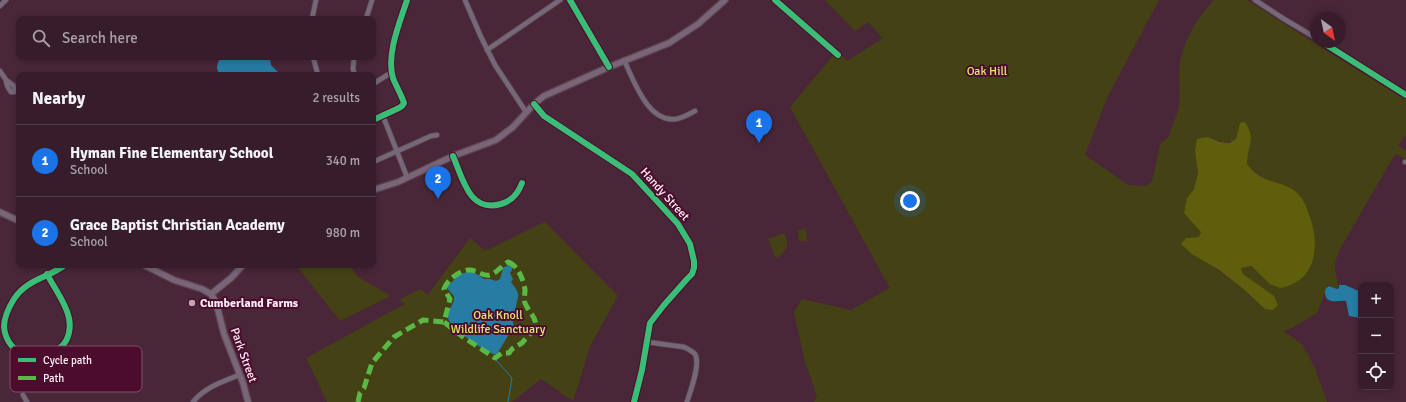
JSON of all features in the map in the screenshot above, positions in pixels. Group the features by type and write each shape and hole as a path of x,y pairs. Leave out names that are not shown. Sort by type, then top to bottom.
{"main road":[{"path":"376,189 407,177 453,156 496,140 513,128 526,112 544,96 624,60 658,48 675,40 702,20 725,0"},
{"path":"1,212 16,220"},
{"path":"150,268 174,280 202,289 211,294 240,268"},
{"name":"Park Street","path":"211,294 216,302 228,345 248,402"}],"street":[{"path":"0,6 6,0"},
{"path":"313,16 316,0"},
{"path":"367,16 372,0"},
{"path":"376,119 399,108 404,103 393,78 391,53 392,44 407,0"},
{"path":"465,0 487,50 498,70 526,112"},
{"path":"487,50 560,0"},
{"path":"570,0 609,67"},
{"path":"776,0 838,55"},
{"path":"1255,0 1310,34"},
{"path":"1332,48 1406,95"},
{"path":"314,60 317,72"},
{"path":"354,60 354,72"},
{"path":"624,60 648,107 654,113 663,118 677,119 695,111"},
{"path":"0,71 6,80"},
{"path":"376,82 392,72"},
{"name":"Handy Street","path":"534,104 544,116 632,174 670,214 683,230 687,239 694,261 694,268 692,274 650,323 642,370 634,402"},
{"path":"382,116 407,177"},
{"path":"376,161 431,136 437,135"},
{"path":"453,156 468,192 479,203 494,206 507,203 519,192 522,183"},
{"path":"14,346 9,341 4,327 5,318 14,298 28,285 59,268"},
{"path":"47,274 69,316 69,335 62,346"},
{"path":"647,342 684,347 690,349 694,354 696,364 687,402"},
{"path":"193,402 200,394 209,388 239,375"},
{"path":"23,395 27,402"}],"green space":[{"name":"Oak Hill","path":"825,0 1159,0 1107,98 1085,155 1128,185 1146,186 1153,178 1160,145 1169,137 1178,109 1180,95 1179,69 1184,47 1197,21 1214,0 1247,0 1310,40 1310,48 1322,48 1406,100 1406,135 1398,145 1406,151 1406,159 1395,154 1340,249 1335,266 1338,288 1328,285 1317,313 1292,328 1283,331 1302,344 1315,368 1327,402 814,402 817,396 805,362 794,312 802,299 851,310 890,288 790,107 837,51 847,61 883,38 868,22 855,31","holes":["1240,123 1251,142 1247,156 1247,164 1253,170 1265,179 1287,186 1313,227 1315,246 1314,258 1260,274 1250,266 1241,268 1243,274 1274,296 1253,299 1241,287 1208,263 1186,238 1199,237 1201,232 1187,198 1194,189 1198,173 1195,151 1207,137 1225,142 1236,139"]},
{"name":"Oak Knoll Wildlife Sanctuary","path":"545,222 618,296 590,346 573,401 541,379 512,402 327,402 306,358 405,304 399,300 420,289 428,295 470,238 485,251"},
{"path":"806,229 807,241 799,241 798,230"},
{"path":"784,233 787,240 787,246 781,255 775,257 768,239"},
{"path":"298,268 352,268 358,277 391,296 340,321"}],"shaded area":[{"path":"1245,122 1249,129 1251,139 1247,164 1260,176 1292,189 1301,197 1305,203 1314,231 1315,242 1312,263 1308,271 1301,279 1292,285 1280,288 1270,284 1251,266 1241,268 1243,274 1274,296 1278,305 1273,310 1265,309 1241,287 1219,270 1192,254 1181,244 1186,238 1199,237 1201,232 1184,213 1187,198 1194,189 1198,173 1195,151 1197,139 1207,137 1220,142 1229,143 1236,139 1240,123"}],"water":[{"path":"219,60 270,60 271,65 278,72 218,72"},
{"path":"512,264 512,270 510,273 513,279 511,282 518,294 515,312 512,318 514,326 497,354 493,354 468,338 450,322 448,315 454,297 447,287 460,274 472,271 484,279 496,281 500,279 503,268"},
{"path":"1339,285 1345,285 1358,291 1358,318 1349,316 1346,301 1330,301 1326,297 1325,290 1327,287 1339,288"}],"waterway":[{"path":"496,360 512,378 508,402"}],"marked path":[{"path":"508,262 515,266 522,278 525,290 525,302 534,318 536,327 522,343 512,349 509,353 502,353 495,358 463,337 444,322 450,299 444,289 451,279 461,272 471,270 485,275 490,275 495,273 508,262"},
{"path":"358,402 372,363 394,337 423,320 444,322"}],"cycle path":[{"path":"376,119 399,108 404,103 393,78 391,59 395,38 407,0"},
{"path":"570,0 609,67"},
{"path":"775,0 838,55"},
{"path":"1332,48 1406,95"},
{"path":"534,104 544,116 632,174 678,224 690,244 694,261 692,274 650,323 642,370 634,402"},
{"path":"453,156 464,184 474,199 481,204 501,204 508,201 516,194 522,183"},
{"path":"48,275 60,268"},
{"path":"48,275 63,301 70,322 69,333 62,346"},
{"path":"12,346 6,337 4,327 10,305 19,292 25,287 48,275"}],"place":[{"name":"Hyman Fine Elementary School","path":"759,143"},
{"name":"Grace Baptist Christian Academy","path":"438,199"},
{"name":"Cumberland Farms","path":"192,303"}]}
